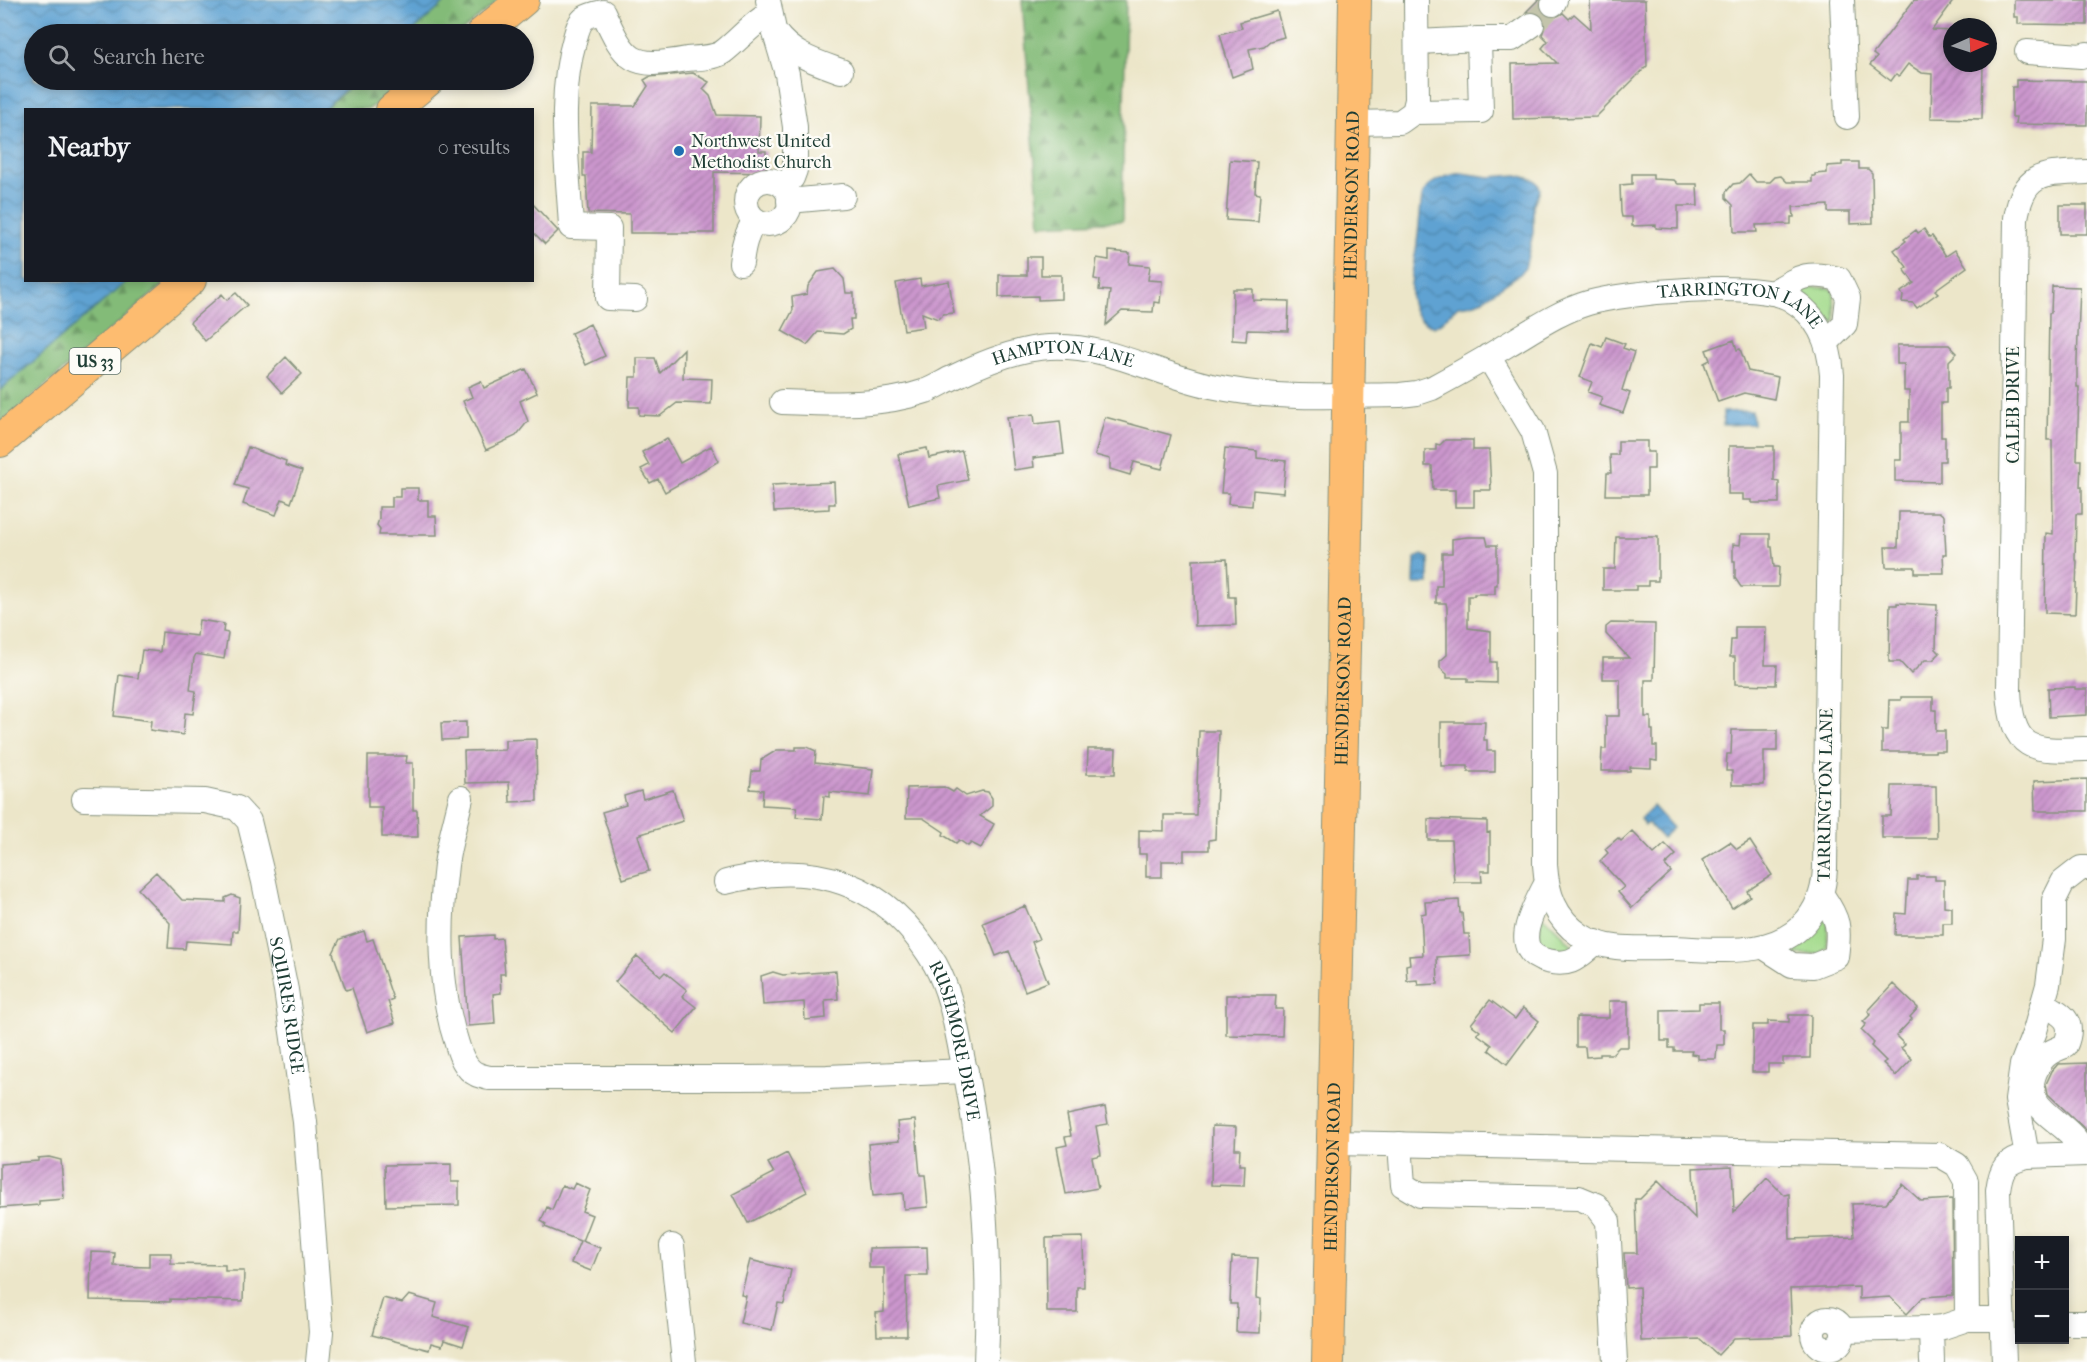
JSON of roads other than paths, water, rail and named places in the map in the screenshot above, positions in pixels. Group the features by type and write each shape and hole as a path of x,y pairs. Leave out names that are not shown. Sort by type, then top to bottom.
{"main road":[{"path":"494,24 523,0"},
{"name":"HENDERSON ROAD","path":"1328,1362 1355,0"},
{"path":"394,108 416,90"},
{"name":"US 33","path":"0,441 188,282"}],"street":[{"path":"1414,112 1417,100 1416,0"},
{"path":"1842,0 1846,117"},
{"path":"635,298 608,298 609,228 571,227 565,113 568,76 579,26 585,17 603,12 618,45 639,61 652,64 722,54 746,29 770,14"},
{"path":"770,14 781,41 799,54 841,71"},
{"path":"770,14 787,74 795,127 795,170 786,193 787,212 776,222 769,224 755,220 746,208 745,201 750,188 763,180 777,181 786,193"},
{"path":"1417,42 1512,39 1532,25"},
{"path":"1353,123 1400,122 1414,112 1481,111 1479,39"},
{"path":"2027,52 2080,56 2087,54"},
{"name":"CALEB DRIVE","path":"2087,172 2054,173 2033,181 2022,193 2016,218 2009,690 2010,713 2025,741 2047,751 2087,749"},
{"path":"786,193 843,196"},
{"path":"741,263 747,233 755,220"},
{"path":"1772,293 1797,278 1818,274 1839,279 1848,298 1845,324 1827,342"},
{"name":"TARRINGTON LANE","path":"1348,396 1417,393 1432,388 1544,322 1587,303 1639,294 1685,290 1772,293 1790,299 1821,330 1831,357 1832,375 1826,845 1822,895 1802,926 1780,941 1764,947 1738,950 1622,948 1581,936 1552,904 1546,884 1545,474 1533,431 1488,356"},
{"name":"HAMPTON LANE","path":"782,402 829,404 888,400 927,390 1016,351 1049,347 1081,347 1125,357 1168,374 1208,386 1248,393 1290,397 1348,396"},
{"path":"461,798 446,863 441,927 442,974 449,1020 456,1042 467,1066 475,1074 489,1078 739,1078 966,1071"},
{"name":"SQUIRES RIDGE","path":"84,799 205,801 237,808 249,821 285,990 305,1122 321,1332 318,1362"},
{"path":"2027,1156 2017,1100 2022,1065 2048,985 2054,939 2054,900 2063,882 2081,868 2087,868"},
{"name":"RUSHMORE DRIVE","path":"726,882 772,873 816,875 852,885 876,898 897,916 935,964 950,1000 977,1133 985,1231 988,1330 986,1362"},
{"path":"1546,884 1530,916 1527,933 1530,953 1546,961 1572,962 1596,942"},
{"path":"1764,947 1792,964 1813,966 1836,957 1839,933 1834,912 1822,895"},
{"path":"2043,1003 2059,1012 2068,1021 2070,1034 2064,1046 2052,1050 2042,1058 2031,1083 2033,1098 2082,1150"},
{"path":"1334,1143 1940,1155 1957,1165 1966,1181 1967,1319"},
{"path":"1400,1144 1402,1185 1420,1195 1579,1198 1596,1205 1608,1221 1615,1362"},
{"path":"2004,1362 2008,1323 1998,1190 2000,1173 2011,1160 2082,1150"},
{"path":"672,1246 684,1362"},
{"path":"1827,1355 1839,1345 1843,1330 1943,1327 1967,1319 2008,1323"},
{"path":"2069,1323 2087,1323"},
{"path":"1930,1328 1932,1362"}],"water":[{"path":"0,0 448,0 420,24 24,24 24,90 345,90 324,108 24,108 24,282 126,282 0,390"},
{"path":"1461,173 1490,177 1517,175 1535,180 1540,190 1533,205 1533,233 1525,268 1520,274 1482,300 1458,306 1439,324 1433,326 1422,321 1415,312 1412,302 1412,278 1422,197 1424,191 1432,183"},
{"path":"1752,411 1753,424 1723,425 1723,412"},
{"path":"1422,555 1429,558 1429,584 1414,584 1415,558"},
{"path":"1653,806 1673,828 1662,838 1648,823 1645,825 1640,819"}],"tunnel":[{"path":"1532,25 1553,4"}],"place":[{"name":"Northwest United Methodist Church","path":"679,151"}]}
